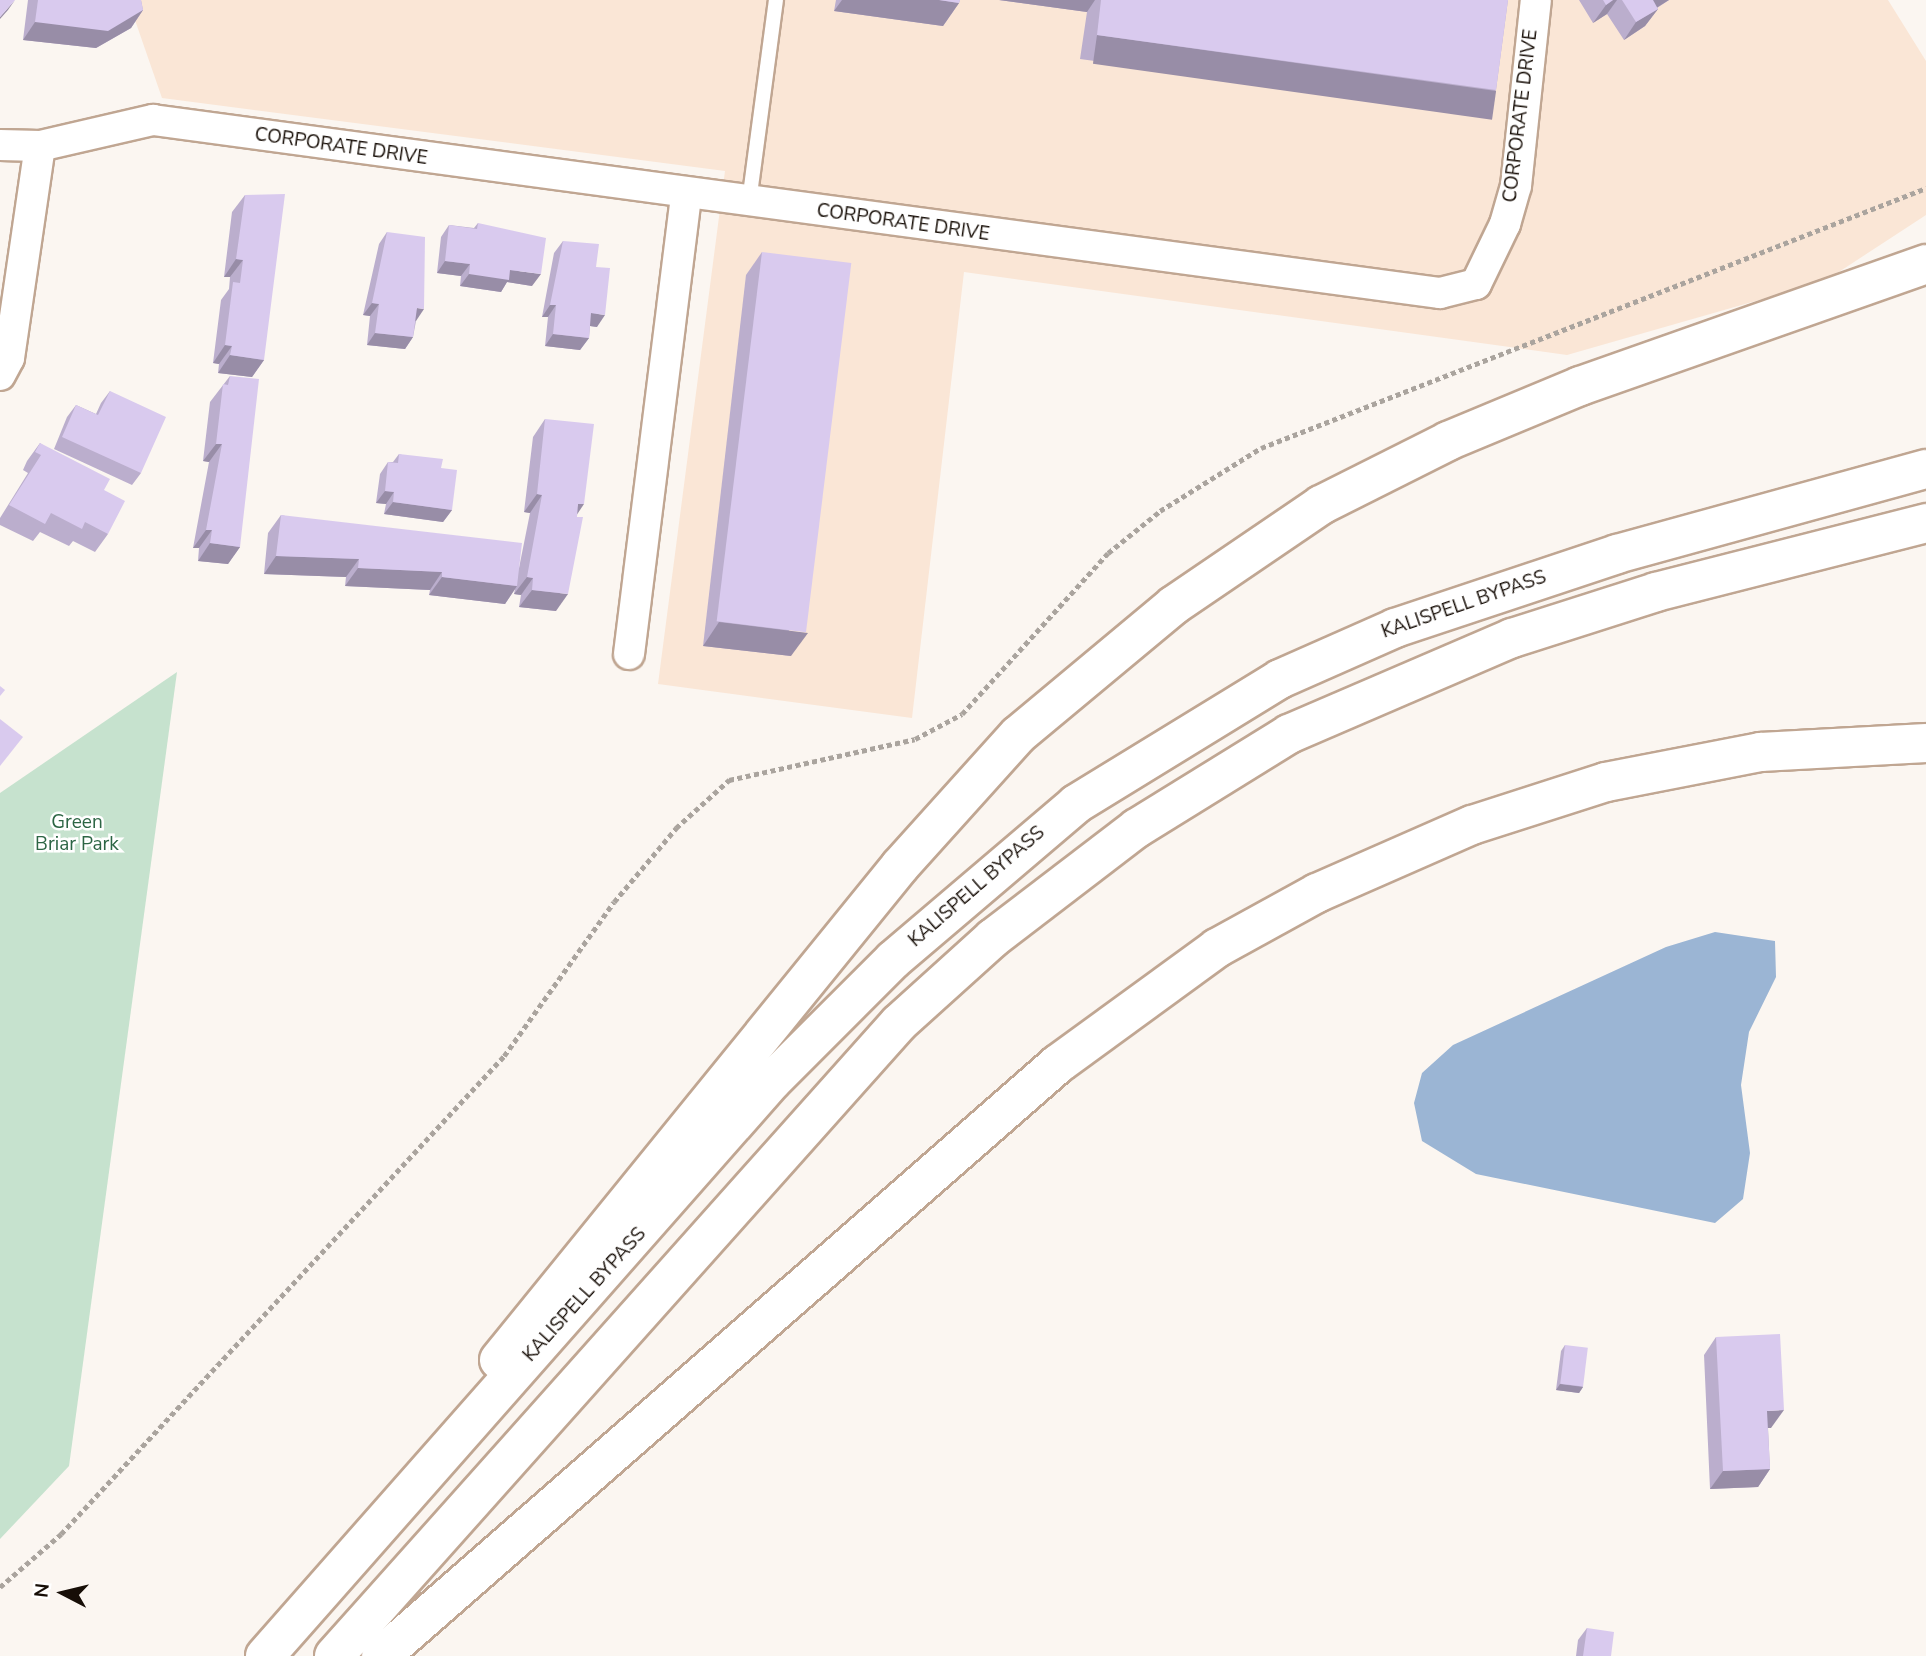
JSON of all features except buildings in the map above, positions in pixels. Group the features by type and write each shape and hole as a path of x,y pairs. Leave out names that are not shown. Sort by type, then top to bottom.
{"highway":[{"path":"439,1459 547,1294 883,887 1018,735 1121,647 1321,505 1448,441 1580,386 1926,264"},
{"name":"KALISPELL BYPASS","path":"265,1656 831,1020 1007,859 1126,768 1280,679 1395,628 1617,554 1926,469"},
{"path":"334,1656 890,1033 993,938 1137,828 1289,734 1512,638 1657,592 1926,523"},
{"path":"381,1656 1058,1064 1217,948 1317,893 1472,825 1606,782 1761,752 1926,743"}],"street":[{"name":"CORPORATE DRIVE","path":"0,145 40,146 153,120 1392,288 1452,290 1476,284 1505,224 1516,186 1535,0"},
{"path":"0,375 9,358 40,146"},
{"path":"629,654 687,194"}],"lane":[{"path":"749,202 776,0"}],"path":[{"path":"0,1587 61,1534 504,1056 614,902 676,828 729,780 915,739 962,714 1108,554 1160,511 1261,448 1926,188"}],"shaded area":[{"path":"128,0 1888,0 1926,61 1926,215 1825,281 1567,355 964,272 912,718 658,684 725,171 162,98"}],"green space":[{"name":"Green Briar Park","path":"177,672 69,1466 0,1539 0,793"}],"water":[{"path":"1715,932 1775,941 1776,977 1749,1032 1741,1085 1750,1153 1743,1199 1715,1223 1476,1174 1422,1141 1414,1103 1422,1073 1453,1045 1666,947"}]}
